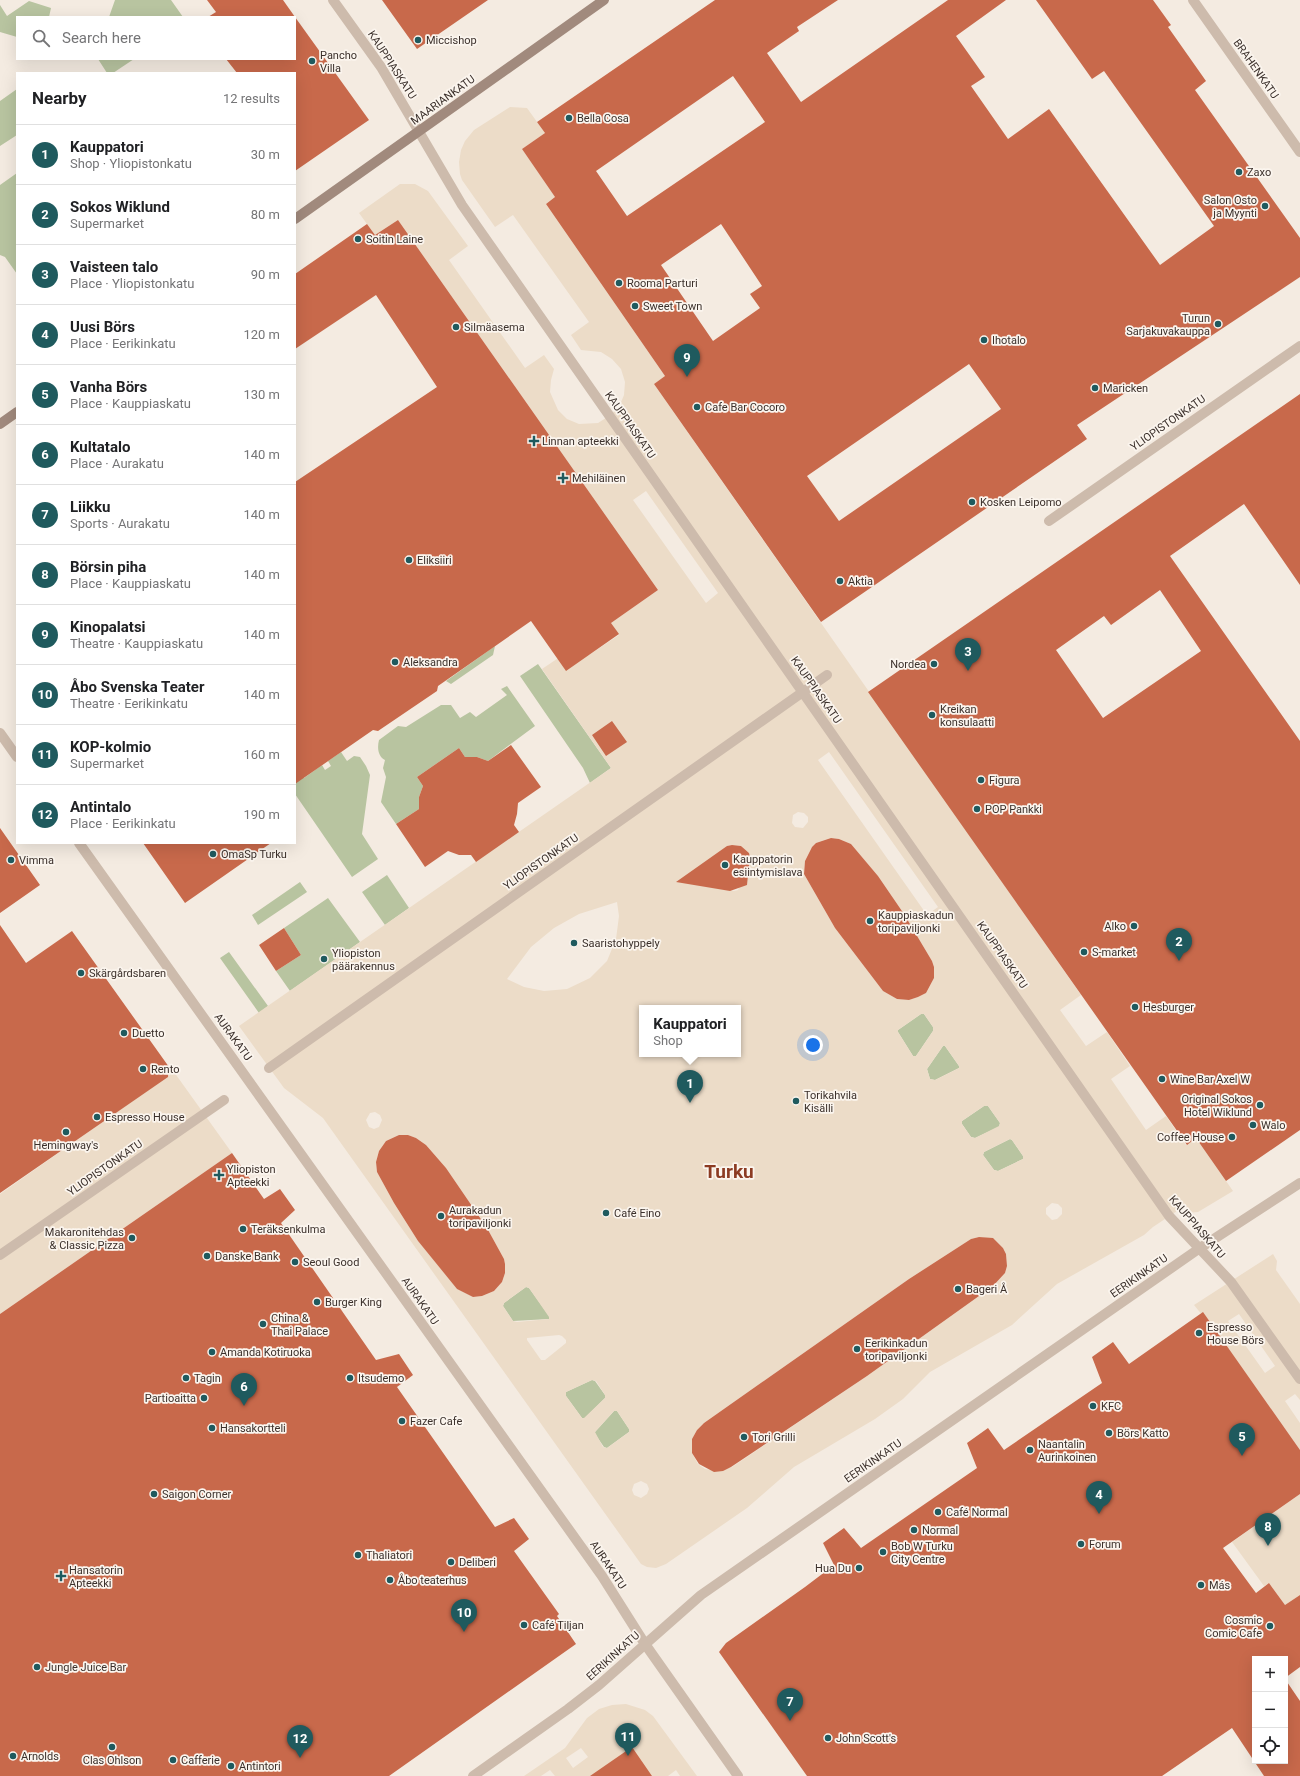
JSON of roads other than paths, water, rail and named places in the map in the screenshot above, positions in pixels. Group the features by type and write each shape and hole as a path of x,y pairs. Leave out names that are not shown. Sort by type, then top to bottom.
{"street":[{"name":"KAUPPIASKATU","path":"333,0 381,67 462,205 1169,1216 1231,1282 1300,1378"},
{"name":"MAARIANKATU","path":"296,218 604,0"},
{"name":"BRAHENKATU","path":"1193,0 1300,152"},
{"name":"YLIOPISTONKATU","path":"1049,521 1300,346"},
{"path":"0,424 16,413"},
{"name":"YLIOPISTONKATU","path":"269,1068 827,675"},
{"path":"0,733 16,756"},
{"name":"AURAKATU","path":"80,844 602,1576 644,1644 738,1776"},
{"name":"YLIOPISTONKATU","path":"0,1255 224,1100"},
{"name":"EERIKINKATU","path":"473,1776 568,1709 599,1685 693,1601 711,1587 1200,1248 1300,1183"}],"place":[{"name":"Miccishop","path":"418,40"},
{"name":"Pancho Villa","path":"312,61"},
{"name":"Bella Cosa","path":"569,118"},
{"name":"Zaxo","path":"1239,172"},
{"name":"Salon Osto ja Myynti","path":"1265,206"},
{"name":"Soitin Laine","path":"358,239"},
{"name":"Rooma Parturi","path":"619,283"},
{"name":"Sweet Town","path":"635,306"},
{"name":"Turun Sarjakuvakauppa","path":"1218,324"},
{"name":"Silmäasema","path":"456,327"},
{"name":"Ihotalo","path":"984,340"},
{"name":"Kinopalatsi","path":"687,377"},
{"name":"Maricken","path":"1095,388"},
{"name":"Cafe Bar Cocoro","path":"697,407"},
{"name":"Linnan apteekki","path":"534,441"},
{"name":"Mehiläinen","path":"563,478"},
{"name":"Kosken Leipomo","path":"972,502"},
{"name":"Eliksiiri","path":"409,560"},
{"name":"Aktia","path":"840,581"},
{"name":"Aleksandra","path":"395,662"},
{"name":"Nordea","path":"934,664"},
{"name":"Vaisteen talo","path":"968,671"},
{"name":"Kreikan konsulaatti","path":"932,715"},
{"name":"Figura","path":"981,780"},
{"name":"POP Pankki","path":"977,809"},
{"name":"OmaSp Turku","path":"213,854"},
{"name":"Vimma","path":"11,860"},
{"name":"Kauppatorin esiintymislava","path":"725,865"},
{"name":"Kauppiaskadun toripaviljonki","path":"870,921"},
{"name":"Alko","path":"1134,926"},
{"name":"Saaristohyppely","path":"574,943"},
{"name":"S-market","path":"1084,952"},
{"name":"Yliopiston päärakennus","path":"324,959"},
{"name":"Sokos Wiklund","path":"1179,961"},
{"name":"Skärgårdsbaren","path":"81,973"},
{"name":"Hesburger","path":"1135,1007"},
{"name":"Duetto","path":"124,1033"},
{"name":"Rento","path":"143,1069"},
{"name":"Wine Bar Axel W","path":"1162,1079"},
{"name":"Torikahvila Kisälli","path":"796,1101"},
{"name":"Kauppatori","path":"690,1103"},
{"name":"Original Sokos Hotel Wiklund","path":"1260,1105"},
{"name":"Espresso House","path":"97,1117"},
{"name":"Walo","path":"1253,1125"},
{"name":"Hemingway's","path":"66,1132"},
{"name":"Coffee House","path":"1232,1137"},
{"name":"Yliopiston Apteekki","path":"219,1175"},
{"name":"Café Eino","path":"606,1213"},
{"name":"Aurakadun toripaviljonki","path":"441,1216"},
{"name":"Teräksenkulma","path":"243,1229"},
{"name":"Makaronitehdas & Classic Pizza","path":"132,1238"},
{"name":"Danske Bank","path":"207,1256"},
{"name":"Seoul Good","path":"295,1262"},
{"name":"Bageri Å","path":"958,1289"},
{"name":"Burger King","path":"317,1302"},
{"name":"China & Thai Palace","path":"263,1324"},
{"name":"Espresso House Börs","path":"1199,1333"},
{"name":"Eerikinkadun toripaviljonki","path":"857,1349"},
{"name":"Amanda Kotiruoka","path":"212,1352"},
{"name":"Tagin","path":"186,1378"},
{"name":"Itsudemo","path":"350,1378"},
{"name":"Partioaitta","path":"204,1398"},
{"name":"Kultatalo","path":"244,1406"},
{"name":"KFC","path":"1093,1406"},
{"name":"Fazer Cafe","path":"402,1421"},
{"name":"Hansakortteli","path":"212,1428"},
{"name":"Börs Katto","path":"1109,1433"},
{"name":"Tori Grilli","path":"744,1437"},
{"name":"Naantalin Aurinkoinen","path":"1030,1450"},
{"name":"Vanha Börs","path":"1242,1456"},
{"name":"Saigon Corner","path":"154,1494"},
{"name":"Café Normal","path":"938,1512"},
{"name":"Uusi Börs","path":"1099,1514"},
{"name":"Normal","path":"914,1530"},
{"name":"Forum","path":"1081,1544"},
{"name":"Börsin piha","path":"1268,1546"},
{"name":"Bob W Turku City Centre","path":"883,1552"},
{"name":"Thaliatori","path":"358,1555"},
{"name":"Deliberi","path":"451,1562"},
{"name":"Hua Du","path":"859,1568"},
{"name":"Hansatorin Apteekki","path":"61,1576"},
{"name":"Åbo teaterhus","path":"390,1580"},
{"name":"Más","path":"1201,1585"},
{"name":"Café Tiljan","path":"524,1625"},
{"name":"Cosmic Comic Cafe","path":"1270,1626"},
{"name":"Åbo Svenska Teater","path":"464,1632"},
{"name":"Jungle Juice Bar","path":"37,1667"},
{"name":"Liikku","path":"790,1721"},
{"name":"John Scott's","path":"828,1738"},
{"name":"Clas Ohlson","path":"112,1747"},
{"name":"Arnolds","path":"13,1756"},
{"name":"KOP-kolmio","path":"628,1756"},
{"name":"Antintalo","path":"300,1758"},
{"name":"Cafferie","path":"173,1760"},
{"name":"Antintori","path":"231,1766"}],"district":[{"name":"Turku","path":"729,1171"}]}
